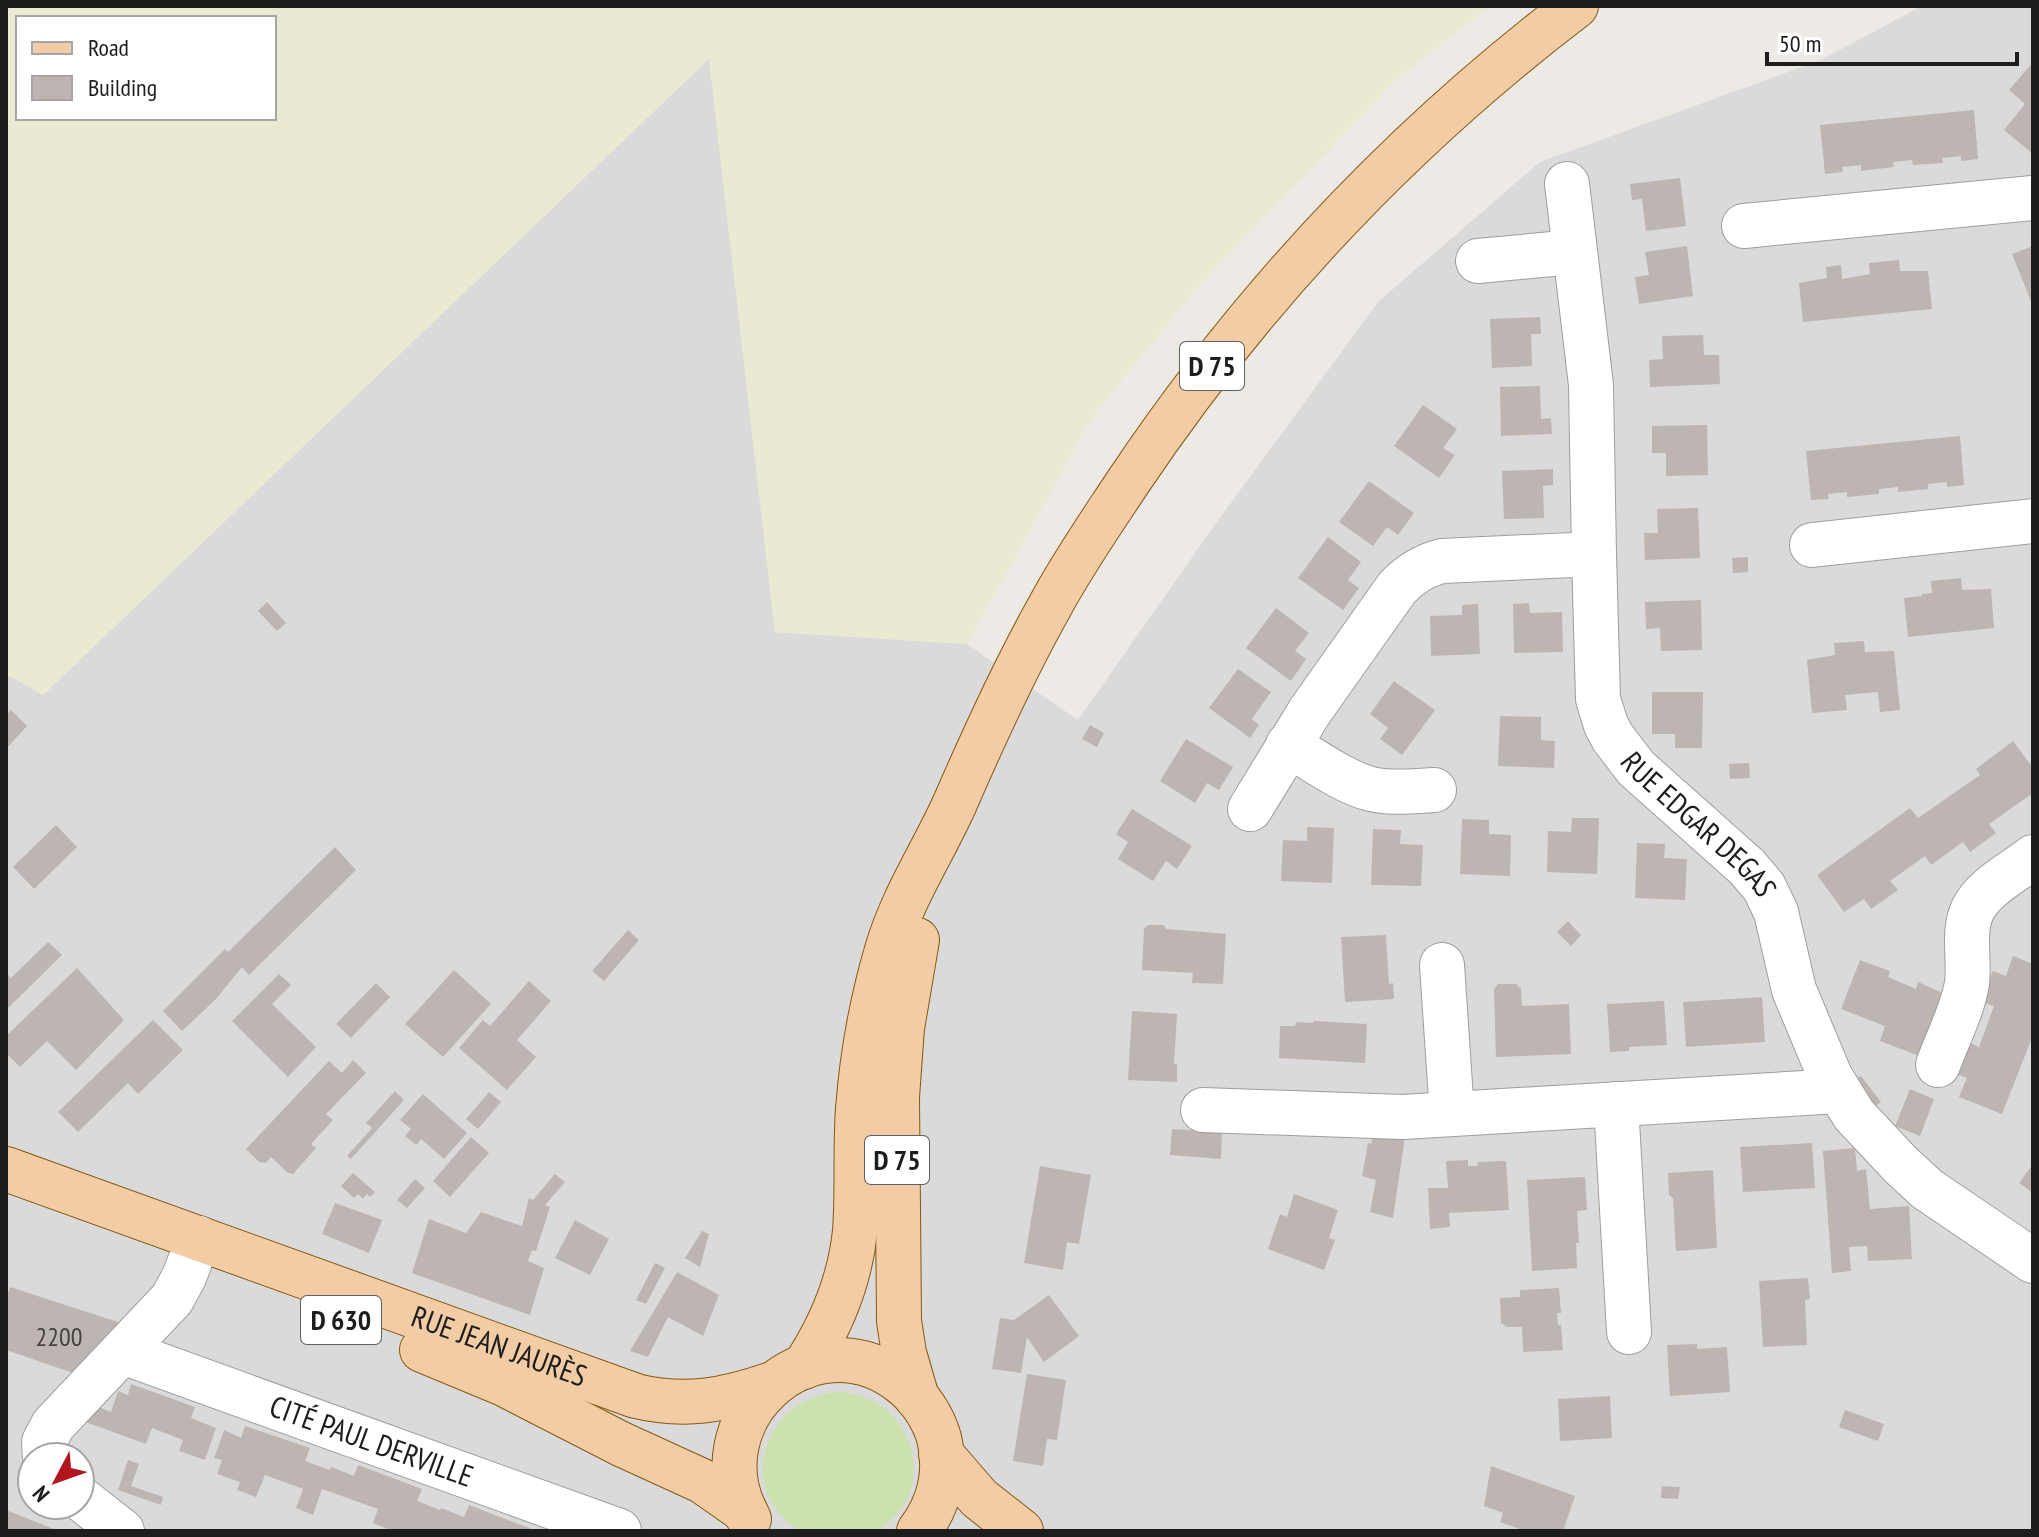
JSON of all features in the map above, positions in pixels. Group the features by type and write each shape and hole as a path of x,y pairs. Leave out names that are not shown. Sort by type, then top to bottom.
{"main road":[{"name":"D 75","path":"788,1375 830,1323 852,1251 860,1087 871,1017 886,952 904,904 1001,701 1068,574 1142,461 1199,382 1299,261 1374,181 1466,95 1576,6"},
{"name":"D 75","path":"917,1398 901,1337 898,1302 898,1076 902,1028 916,945 953,807"},
{"name":"RUE JEAN JAURÈS","path":"6,1169 528,1395 621,1444 702,1481 729,1498 751,1521"},
{"name":"RUE JEAN JAURÈS","path":"6,1200 194,1252 645,1398 675,1402 730,1398 788,1375 835,1361 866,1364 894,1377 917,1398"},
{"path":"751,1521 735,1482 736,1443 747,1415 758,1398 788,1375"},
{"path":"917,1398 934,1424 942,1475 938,1495 919,1531"},
{"path":"941,1454 979,1498 1021,1531"}],"street":[{"name":"RUE EDGAR DEGAS","path":"1567,184 1591,395 1598,699 1606,725 1636,768 1747,867 1764,887 1776,912 1794,990 1830,1076 1854,1115 1927,1189 2033,1261"},
{"path":"1744,226 2033,198"},
{"path":"1478,261 1574,252"},
{"path":"1812,545 2033,521"},
{"path":"1250,809 1288,745 1397,588 1417,570 1442,561 1594,554"},
{"path":"1288,745 1371,789 1434,790"},
{"path":"1938,1065 1967,985 1969,918 1974,907 1993,887 2033,857"},
{"path":"1442,965 1452,1114"},
{"path":"1203,1110 1369,1117 1838,1091"},
{"path":"1616,1104 1629,1332"},
{"path":"45,1441 53,1425 172,1299 194,1252"},
{"name":"CITÉ PAUL DERVILLE","path":"123,1352 619,1531"},
{"path":"96,1511 122,1531"}],"shaded area":[{"path":"1922,6 2033,6 2033,1531 6,1531 6,674 43,695 709,58 775,632 967,644 1078,720 1214,526 1378,302 1540,162 1821,60"}],"green space":[{"path":"6,6 1490,6 1394,81 1193,292 1092,417 967,644 775,632 709,59 43,695 6,674"},
{"path":"838,1392 864,1397 885,1409 901,1426 911,1447 914,1470 910,1492 898,1513 877,1531 800,1531 779,1514 767,1493 763,1471 766,1449 775,1428 791,1411 812,1398"}],"building":[{"path":"2033,62 2033,154 2004,130 2025,104 2009,90"},
{"path":"1974,110 1978,159 1961,161 1961,156 1942,158 1943,163 1913,165 1912,160 1893,162 1894,167 1861,171 1861,165 1842,167 1843,172 1825,174 1820,125"},
{"path":"1680,178 1686,226 1646,231 1642,199 1632,200 1630,184"},
{"path":"1687,246 1693,296 1639,304 1635,277 1649,275 1645,252"},
{"path":"2033,246 2033,306 2012,254"},
{"path":"1899,260 1900,271 1928,271 1932,309 1803,322 1799,283 1827,278 1826,267 1841,265 1842,279 1870,274 1869,263"},
{"path":"1540,317 1541,334 1531,334 1532,366 1492,368 1490,319"},
{"path":"1703,335 1704,355 1719,355 1720,384 1650,387 1649,360 1663,359 1662,336"},
{"path":"1540,386 1541,419 1551,418 1552,434 1501,436 1500,387"},
{"path":"1423,405 1457,429 1443,448 1455,455 1439,478 1394,446"},
{"path":"1707,425 1708,475 1666,476 1666,453 1652,453 1652,426"},
{"path":"1960,436 1964,485 1947,487 1947,482 1928,484 1928,489 1898,492 1898,487 1879,489 1879,494 1847,497 1847,492 1828,494 1829,499 1811,500 1806,451"},
{"path":"1553,469 1553,485 1543,486 1544,518 1504,519 1502,471"},
{"path":"1369,481 1414,513 1398,535 1387,527 1373,546 1339,522"},
{"path":"1698,508 1700,558 1645,560 1644,533 1658,533 1657,509"},
{"path":"1328,537 1361,562 1348,580 1359,588 1343,610 1298,578"},
{"path":"1748,557 1748,572 1733,573 1732,558"},
{"path":"1961,578 1962,590 1991,589 1994,628 1908,637 1904,598 1932,593 1931,581"},
{"path":"1701,600 1702,650 1661,651 1660,628 1646,629 1645,602"},
{"path":"267,602 286,623 277,631 258,611"},
{"path":"1529,603 1530,613 1562,612 1563,652 1514,653 1513,604"},
{"path":"1478,604 1480,654 1431,656 1430,616 1462,615 1462,605"},
{"path":"1276,608 1309,633 1295,651 1306,659 1291,681 1246,648"},
{"path":"1864,641 1865,652 1894,651 1900,710 1880,712 1878,692 1845,695 1847,710 1812,713 1807,660 1835,655 1834,643"},
{"path":"1238,669 1271,692 1252,719 1259,725 1250,738 1209,708"},
{"path":"1394,681 1435,710 1402,755 1380,739 1388,728 1370,714"},
{"path":"1652,692 1703,692 1702,748 1675,748 1675,734 1652,734"},
{"path":"11,710 27,726 6,749 6,715"},
{"path":"1500,716 1541,717 1541,740 1555,741 1554,768 1498,766"},
{"path":"1090,725 1104,733 1097,747 1082,739"},
{"path":"1186,739 1233,767 1219,790 1207,783 1195,803 1160,781"},
{"path":"2013,741 2033,768 2033,793 1989,824 1996,833 1970,852 1963,842 1931,865 1925,856 1890,881 1898,890 1871,909 1864,899 1844,912 1817,875 1910,808 1918,818 1980,775 1976,769"},
{"path":"1749,763 1750,778 1730,779 1729,764"},
{"path":"1132,809 1192,846 1177,869 1166,861 1153,881 1118,859 1128,842 1116,834"},
{"path":"1572,818 1599,818 1597,874 1547,872 1548,831 1571,832"},
{"path":"1462,819 1489,820 1489,834 1511,835 1510,876 1460,874"},
{"path":"56,825 77,847 34,889 13,867"},
{"path":"1307,827 1334,828 1332,883 1281,881 1283,840 1307,841"},
{"path":"1373,829 1401,830 1400,844 1423,845 1421,886 1371,885"},
{"path":"1637,843 1665,844 1664,858 1687,859 1685,900 1635,898"},
{"path":"335,847 356,870 249,975 242,967 216,999 182,1031 163,1011"},
{"path":"1568,921 1581,935 1571,946 1557,932"},
{"path":"1149,925 1226,934 1223,984 1192,983 1193,973 1142,970 1144,928"},
{"path":"628,930 639,940 604,981 592,971"},
{"path":"1386,935 1389,984 1393,983 1394,999 1345,1002 1341,937"},
{"path":"48,942 62,955 6,1010 6,973 11,978"},
{"path":"2013,956 2033,964 2033,1035 2002,1114 1959,1097 1967,1078 1953,1073 1966,1041 1979,1047 1994,1006 1980,1002 1993,971 2006,976"},
{"path":"1860,960 1890,971 1888,977 1916,989 1918,982 1949,996 1922,1057 1880,1041 1885,1026 1841,1009"},
{"path":"77,968 124,1020 76,1070 47,1041 20,1067 6,1053 6,1036"},
{"path":"454,970 491,1004 443,1057 405,1024"},
{"path":"279,974 291,985 272,1004 316,1047 288,1077 232,1021"},
{"path":"529,981 551,1001 517,1040 536,1057 507,1090 459,1048 483,1020 490,1026"},
{"path":"376,983 390,997 351,1038 336,1024"},
{"path":"1498,984 1516,984 1521,989 1522,1006 1569,1004 1571,1054 1496,1057 1494,989"},
{"path":"1762,997 1765,1042 1686,1047 1683,1002"},
{"path":"1664,1001 1667,1045 1629,1047 1629,1051 1610,1052 1607,1004"},
{"path":"1132,1011 1177,1014 1174,1064 1177,1064 1177,1082 1128,1080"},
{"path":"153,1020 183,1050 138,1094 128,1083 78,1132 58,1112"},
{"path":"1314,1021 1367,1024 1365,1063 1279,1058 1280,1026"},
{"path":"353,1060 366,1073 326,1114 333,1120 311,1144 316,1148 293,1174 271,1157 266,1163 259,1162 246,1149 329,1061 342,1073"},
{"path":"1861,1076 1881,1102 1873,1108 1852,1080"},
{"path":"1910,1089 1934,1099 1920,1136 1895,1126"},
{"path":"395,1091 404,1100 351,1159 347,1156 372,1128 366,1123"},
{"path":"489,1092 501,1102 478,1129 466,1119"},
{"path":"423,1094 467,1133 444,1159 421,1139 416,1145 405,1136 411,1129 400,1120"},
{"path":"1172,1129 1222,1132 1221,1159 1170,1155"},
{"path":"1373,1135 1405,1137 1393,1218 1370,1212 1376,1180 1362,1176 1368,1143 1371,1144"},
{"path":"471,1137 489,1153 450,1197 433,1181"},
{"path":"1812,1143 1815,1188 1743,1192 1740,1147"},
{"path":"1855,1148 1857,1171 1866,1169 1870,1209 1909,1206 1912,1259 1868,1261 1867,1246 1849,1247 1851,1271 1832,1273 1823,1151"},
{"path":"1468,1160 1468,1166 1477,1166 1478,1162 1506,1161 1509,1210 1449,1213 1450,1227 1430,1229 1428,1188 1448,1188 1446,1161"},
{"path":"2033,1164 2033,1193 2019,1183"},
{"path":"1040,1166 1091,1175 1079,1244 1067,1242 1063,1270 1024,1263"},
{"path":"1713,1170 1717,1248 1676,1251 1673,1198 1669,1195 1668,1173"},
{"path":"353,1173 375,1192 370,1197 367,1194 363,1199 358,1194 354,1198 341,1186"},
{"path":"555,1174 565,1182 545,1205 550,1207 536,1251 532,1250 528,1261 544,1268 530,1315 412,1273 429,1219 466,1233 481,1212 522,1226 529,1198 533,1200"},
{"path":"1585,1177 1587,1210 1577,1211 1577,1268 1532,1271 1527,1180"},
{"path":"415,1179 425,1188 407,1208 397,1200"},
{"path":"1294,1194 1338,1210 1329,1238 1335,1240 1324,1270 1268,1249 1280,1214 1287,1217"},
{"path":"335,1203 382,1220 369,1253 322,1234"},
{"path":"575,1220 609,1239 590,1275 555,1258"},
{"path":"702,1231 709,1234 700,1267 685,1258"},
{"path":"655,1263 665,1268 646,1304 636,1300"},
{"path":"677,1272 719,1295 703,1336 668,1317 648,1357 630,1351"},
{"path":"1808,1278 1810,1299 1805,1300 1807,1345 1763,1347 1759,1281"},
{"path":"10,1287 124,1324 79,1375 6,1350 6,1300"},
{"path":"1559,1288 1561,1313 1557,1313 1563,1350 1523,1352 1522,1327 1507,1327 1501,1323 1500,1298 1520,1297 1520,1290"},
{"path":"1049,1295 1079,1336 1044,1362 1027,1337 1021,1373 992,1369 1000,1318 1014,1320"},
{"path":"1697,1344 1697,1349 1727,1347 1730,1392 1670,1396 1667,1345"},
{"path":"1027,1374 1066,1380 1057,1440 1047,1439 1043,1466 1013,1461"},
{"path":"131,1384 195,1407 191,1418 216,1428 205,1460 179,1451 183,1440 152,1428 146,1444 80,1420 93,1405 111,1412 118,1391 128,1395"},
{"path":"1610,1396 1612,1438 1560,1441 1558,1399"},
{"path":"1845,1410 1884,1424 1878,1441 1839,1427"},
{"path":"245,1426 310,1448 305,1461 329,1470 331,1467 354,1476 358,1465 422,1489 417,1501 440,1510 464,1517 469,1505 537,1531 393,1531 373,1523 378,1509 322,1489 313,1515 296,1508 303,1489 265,1475 256,1497 237,1490 240,1482 217,1474 222,1460 214,1458 224,1430 241,1438"},
{"path":"128,1460 139,1464 131,1486 163,1497 161,1505 118,1490"},
{"path":"1491,1466 1575,1496 1563,1531 1525,1531 1500,1522 1503,1513 1484,1506"},
{"path":"1662,1486 1680,1487 1678,1499 1661,1498"},
{"path":"6,1510 16,1514 16,1521 34,1521 59,1531 6,1531"}]}
